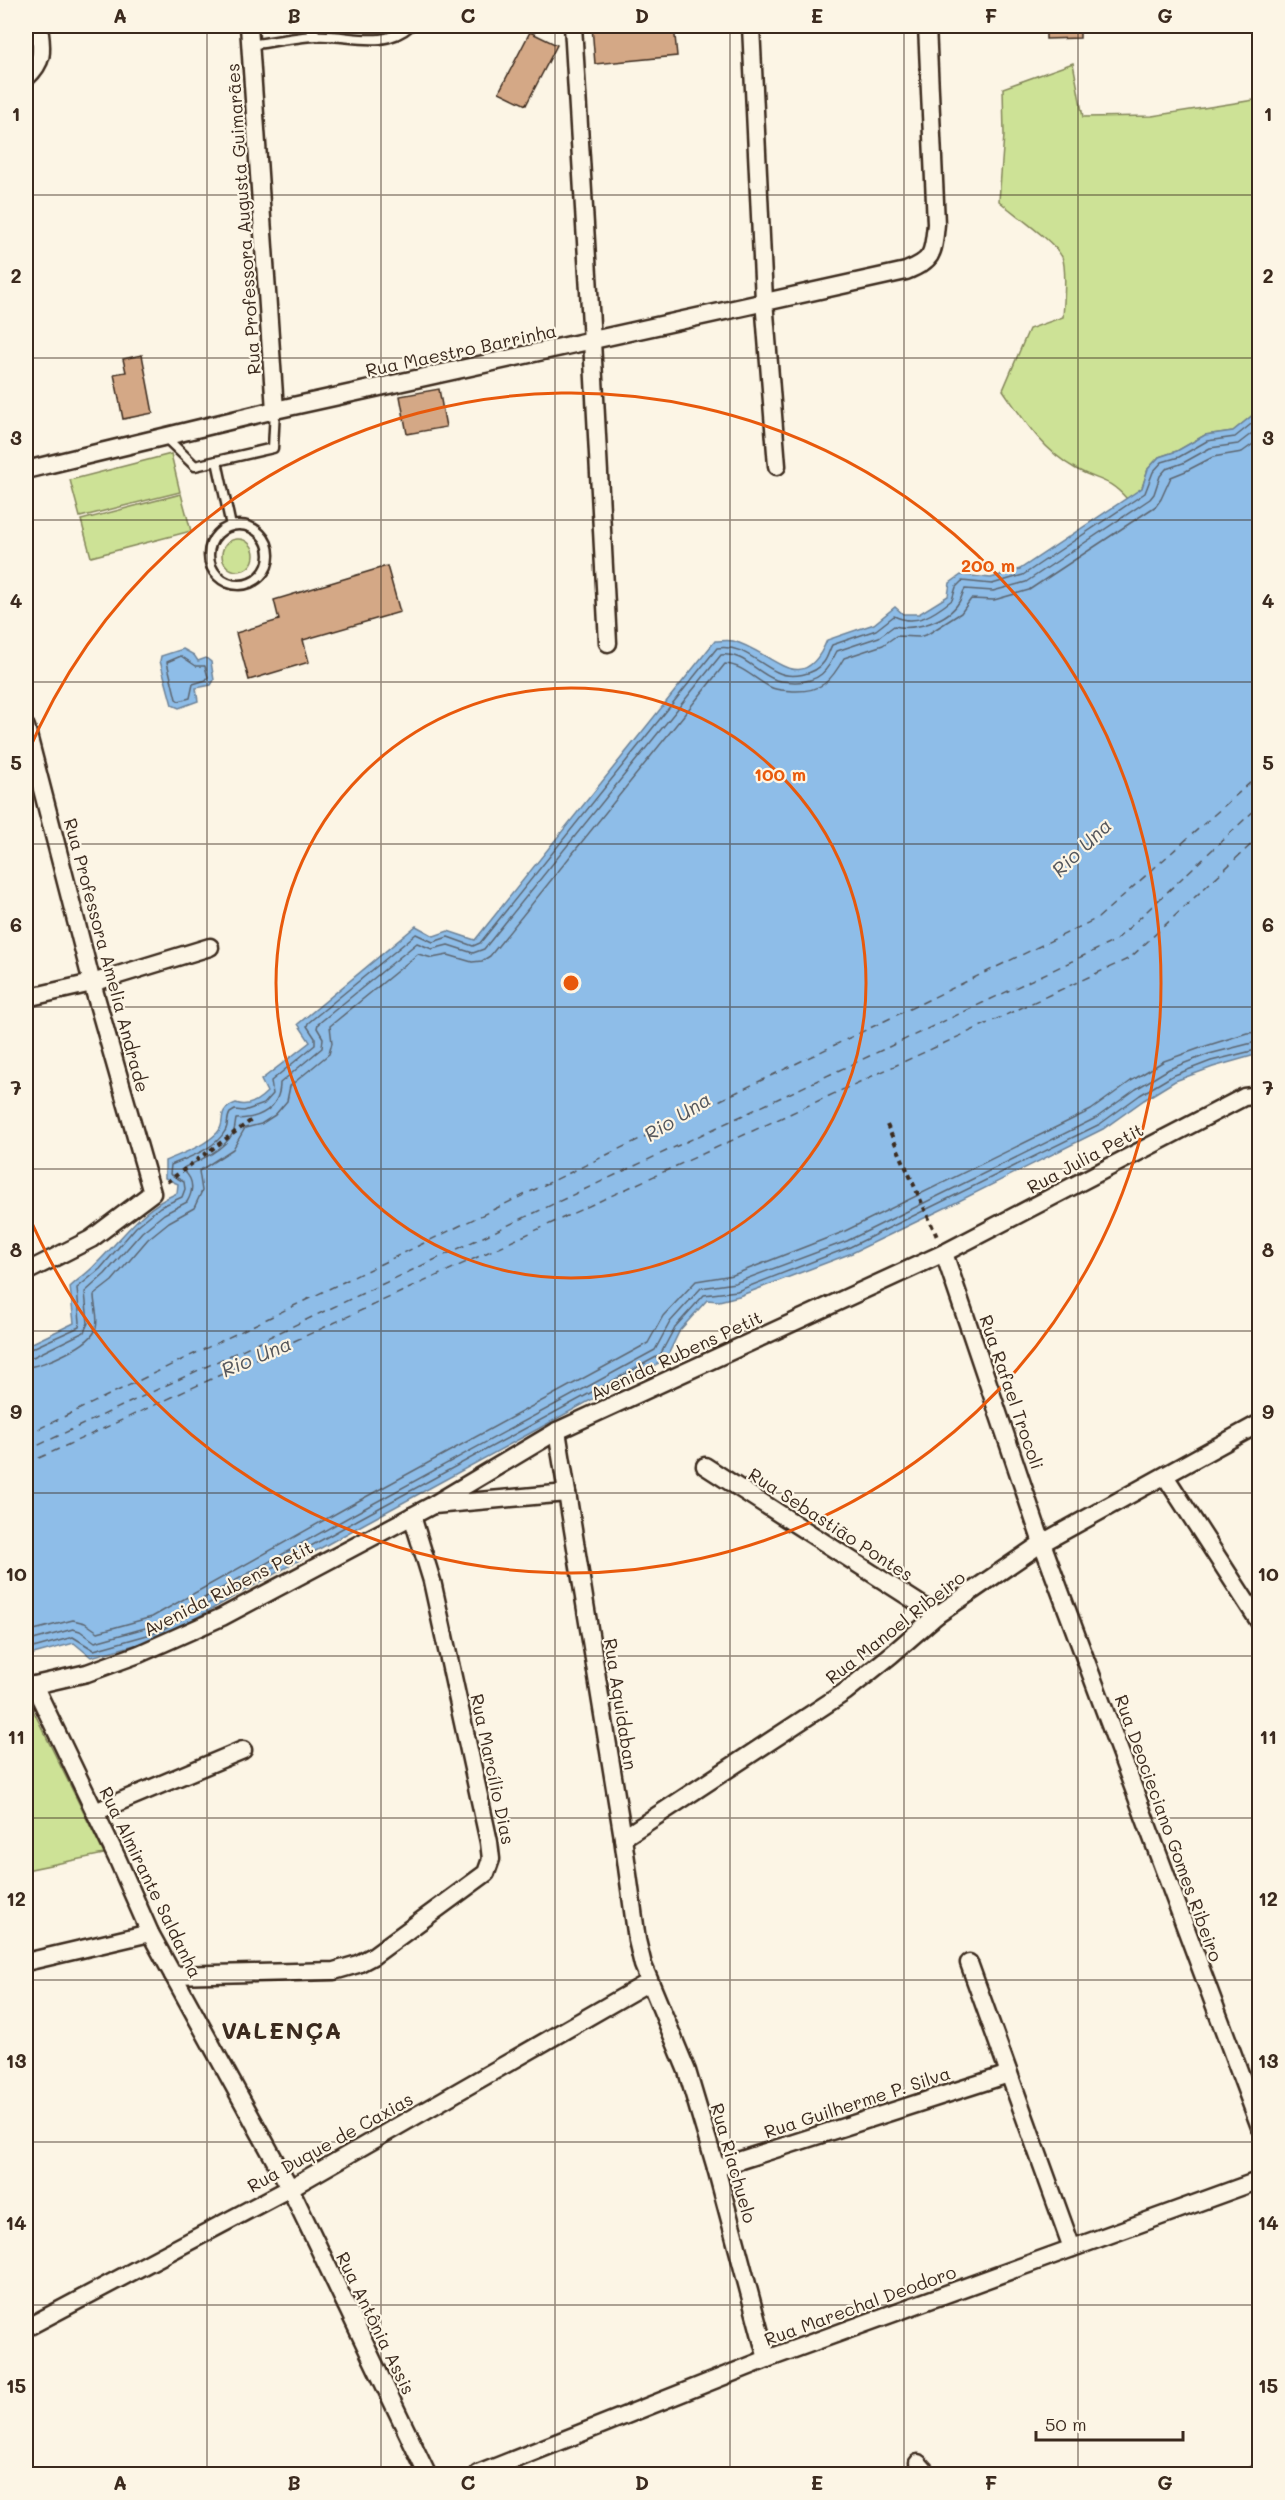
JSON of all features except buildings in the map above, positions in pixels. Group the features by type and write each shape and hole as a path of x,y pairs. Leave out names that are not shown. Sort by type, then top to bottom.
{"street":[{"path":"26,78 39,63 42,49 39,26"},
{"name":"Rua Professora Augusta Guimarães","path":"249,26 275,410"},
{"path":"573,26 608,643"},
{"path":"751,26 764,300 777,466"},
{"name":"Rua Maestro Barrinha","path":"26,470 275,410 592,341 764,300 906,271 929,259 933,251 936,224 927,26"},
{"name":"Rua Professora Amelia Andrade","path":"26,727 92,983 152,1193"},
{"path":"26,998 92,983 210,947"},
{"name":"Rua Julia Petit","path":"944,1253 1252,1096"},
{"path":"26,1272 91,1239 152,1193"},
{"name":"Avenida Rubens Petit","path":"30,1686 87,1673 139,1654 222,1617 430,1506 556,1431 944,1253"},
{"name":"Rua Rafael Trocoli","path":"944,1253 1042,1543"},
{"name":"Rua Manoel Ribeiro","path":"623,1838 845,1692 936,1615 1042,1543 1260,1423"},
{"name":"Rua Aquidaban","path":"556,1431 623,1838 637,1940 649,1982"},
{"name":"Rua Sebastião Pontes","path":"705,1466 936,1615"},
{"path":"1165,1476 1260,1623"},
{"name":"Avenida Rubens Petit","path":"430,1506 567,1493"},
{"name":"Rua Marcílio Dias","path":"173,1975 334,1971 358,1964 373,1956 486,1873 491,1859 489,1842 432,1581 412,1516"},
{"name":"Rua Deocieciano Gomes Ribeiro","path":"1042,1543 1260,2127"},
{"name":"Rua Almirante Saldanha","path":"30,1686 95,1812 150,1933 290,2188"},
{"path":"95,1812 243,1750"},
{"path":"26,1962 150,1933"},
{"path":"969,1963 1072,2248"},
{"name":"Rua Riachuelo","path":"649,1982 687,2071 716,2168 767,2359"},
{"name":"Rua Duque de Caxias","path":"26,2328 290,2188 649,1982"},
{"name":"Rua Guilherme P. Silva","path":"716,2168 1009,2074"},
{"name":"Rua Marechal Deodoro","path":"478,2475 503,2470 767,2359 1260,2180"},
{"name":"Rua Antônia Assis","path":"290,2188 427,2475"}],"lane":[{"path":"306,26 318,36"},
{"path":"250,45 318,36 365,40 393,37 410,26"},
{"path":"165,437 195,466 273,448 275,410"},
{"path":"217,461 231,526"},
{"path":"231,526 250,527 259,532 268,549 265,568 251,582 232,584 223,580 211,565 209,555 215,537 231,526"}],"path":[{"path":"152,1193 254,1119"},
{"path":"887,1125 944,1253"}],"green space":[{"path":"1073,63 1083,117 1152,116 1254,100 1259,90 1259,410 1233,431 1205,435 1177,451 1159,457 1148,469 1142,488 1127,499 1108,483 1076,469 1053,453 1035,434 1003,390 1029,329 1063,317 1065,277 1064,262 1058,251 999,201 1004,135 1003,88"},
{"path":"171,454 180,492 80,517 70,480"},
{"path":"181,494 191,531 91,557 81,520"},
{"path":"238,539 250,543 254,555 250,567 238,571 226,567 222,555 226,543"},
{"path":"29,1702 104,1854 26,1870 26,1703"}],"water":[{"name":"Rio Una","path":"1259,410 1259,1054 1175,1081 1103,1129 852,1253 739,1296 719,1301 707,1300 680,1330 666,1359 160,1638 91,1657 74,1643 26,1656 26,1346 74,1323 70,1287 152,1207 177,1193 178,1184 165,1178 165,1161 206,1142 217,1133 222,1125 223,1113 229,1106 236,1103 245,1105 267,1092 261,1080 310,1042 298,1024 416,926 434,936 448,931 475,940 715,641 733,641 747,646 785,667 796,669 807,667 817,658 827,640 874,624 895,607 903,614 919,614 948,596 950,583 961,575 991,578 1020,569 1142,488 1148,469 1159,457 1177,451 1205,435 1233,431"},
{"path":"183,649 194,655 198,661 206,658 211,662 214,680 211,685 196,688 198,701 179,708 172,705 160,661 161,656"}],"ferry route":[{"path":"26,1435 1098,918 1260,774"},
{"path":"26,1451 1115,941 1260,805"},
{"path":"26,1464 1130,958 1260,836"}],"district":[{"name":"VALENÇA","path":"282,2029"}]}
